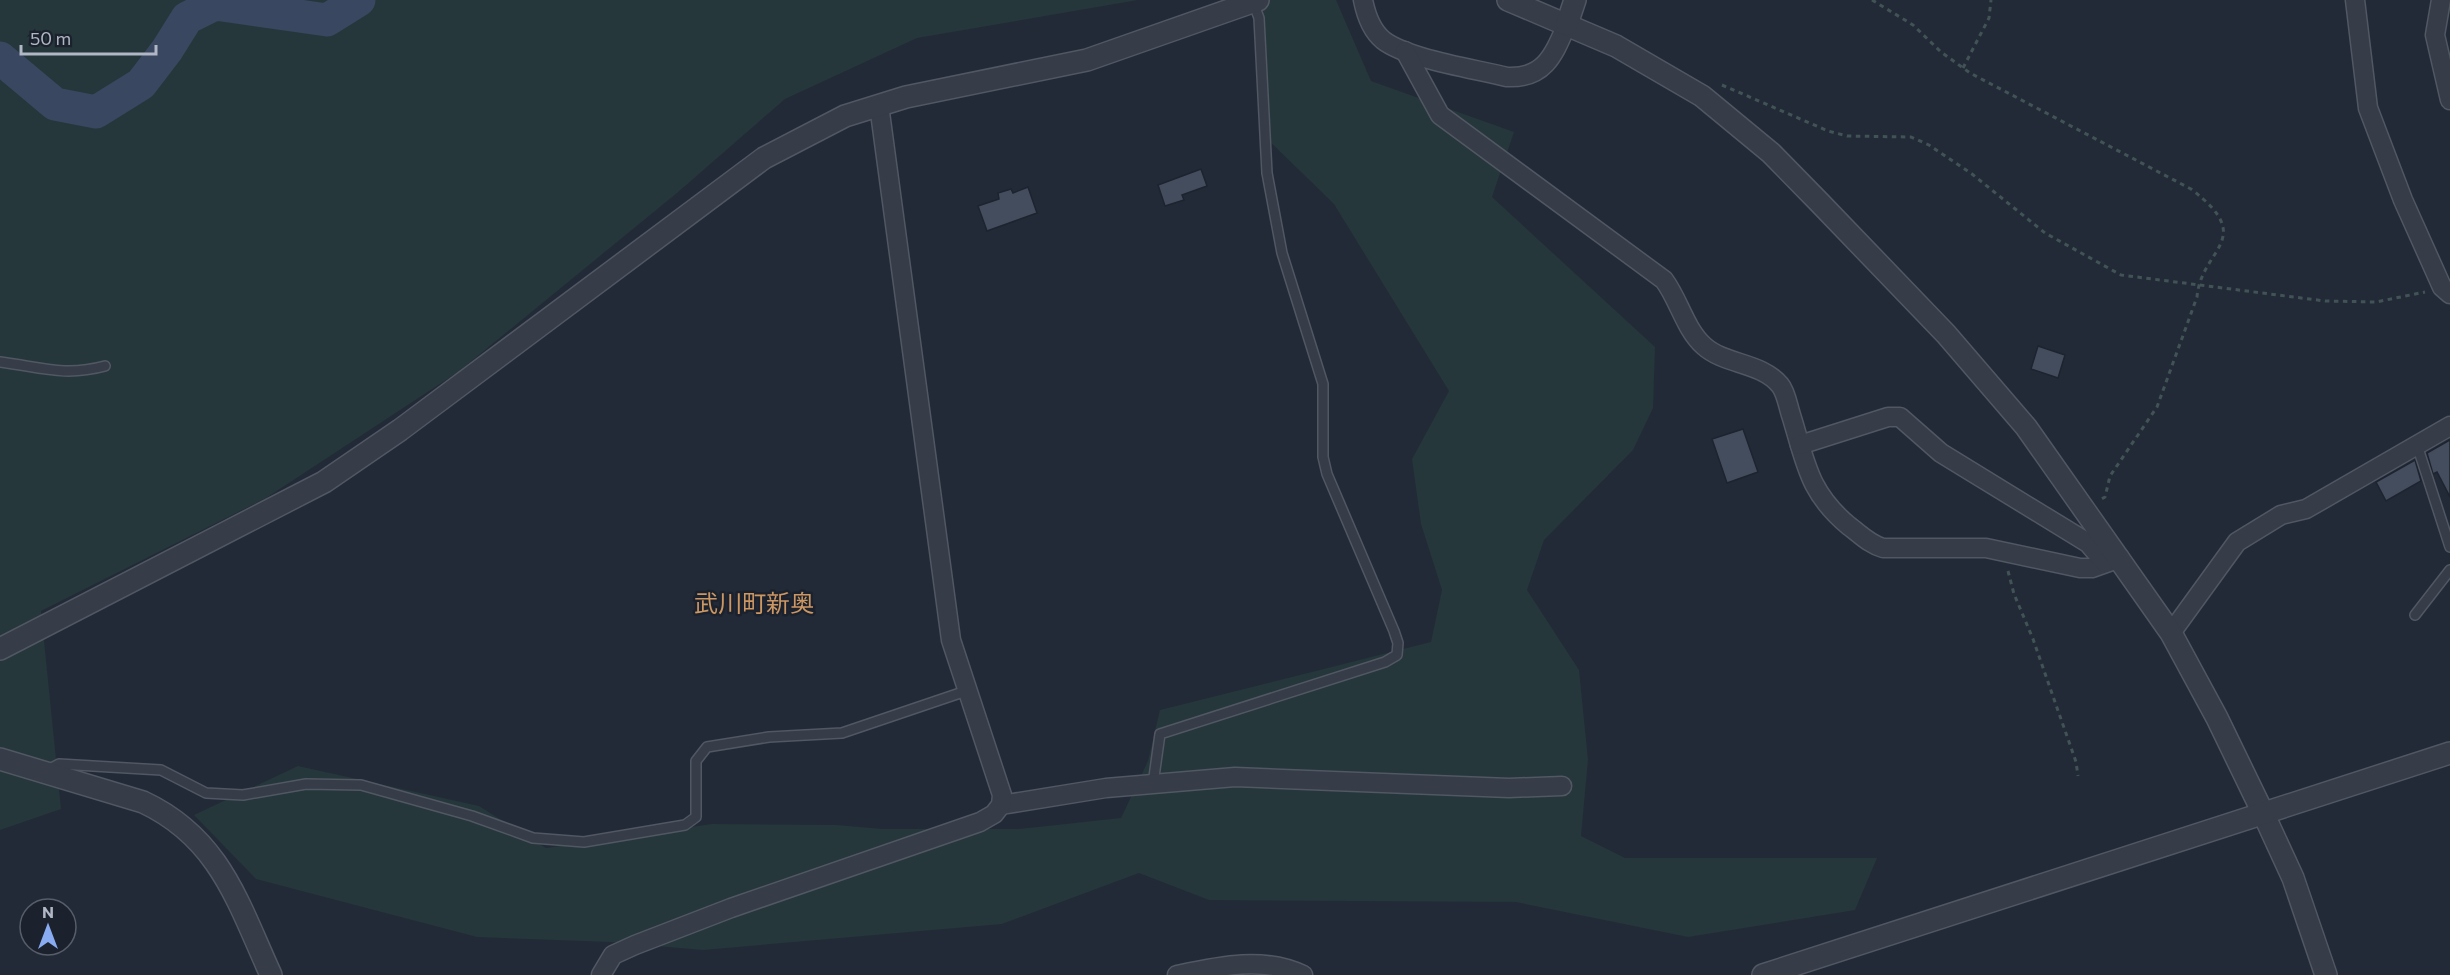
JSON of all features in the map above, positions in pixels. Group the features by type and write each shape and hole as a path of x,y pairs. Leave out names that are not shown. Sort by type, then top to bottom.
{"street":[{"path":"1363,0 1366,18 1383,40 1405,51 1507,77 1523,78 1542,68 1555,52 1575,0"},
{"path":"1508,0 1616,46 1702,96 1771,153 1946,334 2026,427 2087,510 2112,561"},
{"path":"2355,0 2368,108 2403,200 2446,290"},
{"path":"2441,0 2435,35 2450,100"},
{"path":"4,644 324,482 400,430 764,158 845,116 940,89 1001,79 1087,60 1255,1"},
{"path":"1405,51 1440,115 1664,280 1676,296 1692,332 1702,345 1715,355 1760,371 1782,386 1818,495 1836,514 1874,545 1883,548 1986,548 2080,568 2112,561"},
{"path":"601,975 614,955 635,945 731,908 980,822 994,814 1000,805 999,783 966,691 951,640 879,105"},
{"path":"1800,445 1888,417 1900,417 1924,441 1941,453 2088,543 2112,561 2172,633 2217,718 2293,878 2326,975"},
{"path":"2172,633 2237,542 2281,515 2316,504 2450,426"},
{"path":"1763,975 2450,753"},
{"path":"0,759 143,802 161,811 192,833 205,847 231,887 271,975"},
{"path":"1000,805 1106,788 1235,777 1509,788 1562,786"},
{"path":"1177,975 1228,964 1263,964 1290,969 1303,975"}],"lane":[{"path":"1153,784 1160,734 1385,662 1397,655 1398,643 1394,631 1327,474 1323,457 1323,384 1282,253 1267,173 1259,18 1255,1"},
{"path":"0,362 47,371 86,371 105,366"},
{"path":"2417,445 2450,547"},
{"path":"2415,615 2450,570"},
{"path":"44,772 59,764 161,770 206,793 243,795 306,783 361,785 472,816 533,838 584,842 685,825 696,817 696,761 707,747 769,737 842,733 966,691"}],"path":[{"path":"1872,0 1913,25 1941,52 1963,68 2011,97 2063,120 2149,165 2205,200 2217,214 2224,238 2198,286 2197,297 2157,407 2138,430 2110,476 2105,497 2087,510"},
{"path":"1963,68 1989,18 1991,0"},
{"path":"1702,96 1716,82 1828,132 1847,136 1911,137 1929,145 1972,174 2045,233 2085,257 2121,274 2325,301 2376,302 2446,290"},
{"path":"2009,552 2010,581 2076,762 2078,776"}],"shaded area":[{"path":"0,0 1138,0 917,38 785,99 677,193 458,372 266,498 41,611 61,809 0,830"},
{"path":"1252,0 1336,0 1371,81 1514,132 1492,197 1655,347 1653,408 1633,450 1544,540 1527,590 1579,670 1588,760 1581,836 1625,858 1877,858 1855,910 1688,937 1516,902 1209,900 1139,873 1002,924 703,950 610,942 477,937 256,879 194,815 298,766 479,806 546,848 712,824 836,825 883,829 1019,829 1121,818 1148,761 1160,710 1431,642 1442,590 1421,524 1412,459 1449,391 1334,204 1264,136"}],"building":[{"path":"1201,169 1207,186 1182,195 1184,200 1165,206 1158,185"},
{"path":"1028,187 1037,213 987,231 978,206 999,199 998,193 1011,189 1013,193"},
{"path":"2038,346 2065,355 2058,378 2031,369"},
{"path":"1743,429 1758,472 1727,483 1712,439"},
{"path":"2450,440 2450,497 2437,472 2433,474 2427,453"},
{"path":"2415,460 2421,481 2386,501 2376,482"}],"waterway":[{"path":"0,58 55,104 96,112 141,84 167,50 187,18 215,4 327,20 359,0"}],"district":[{"name":"武川町新奥","path":"754,602"}]}
